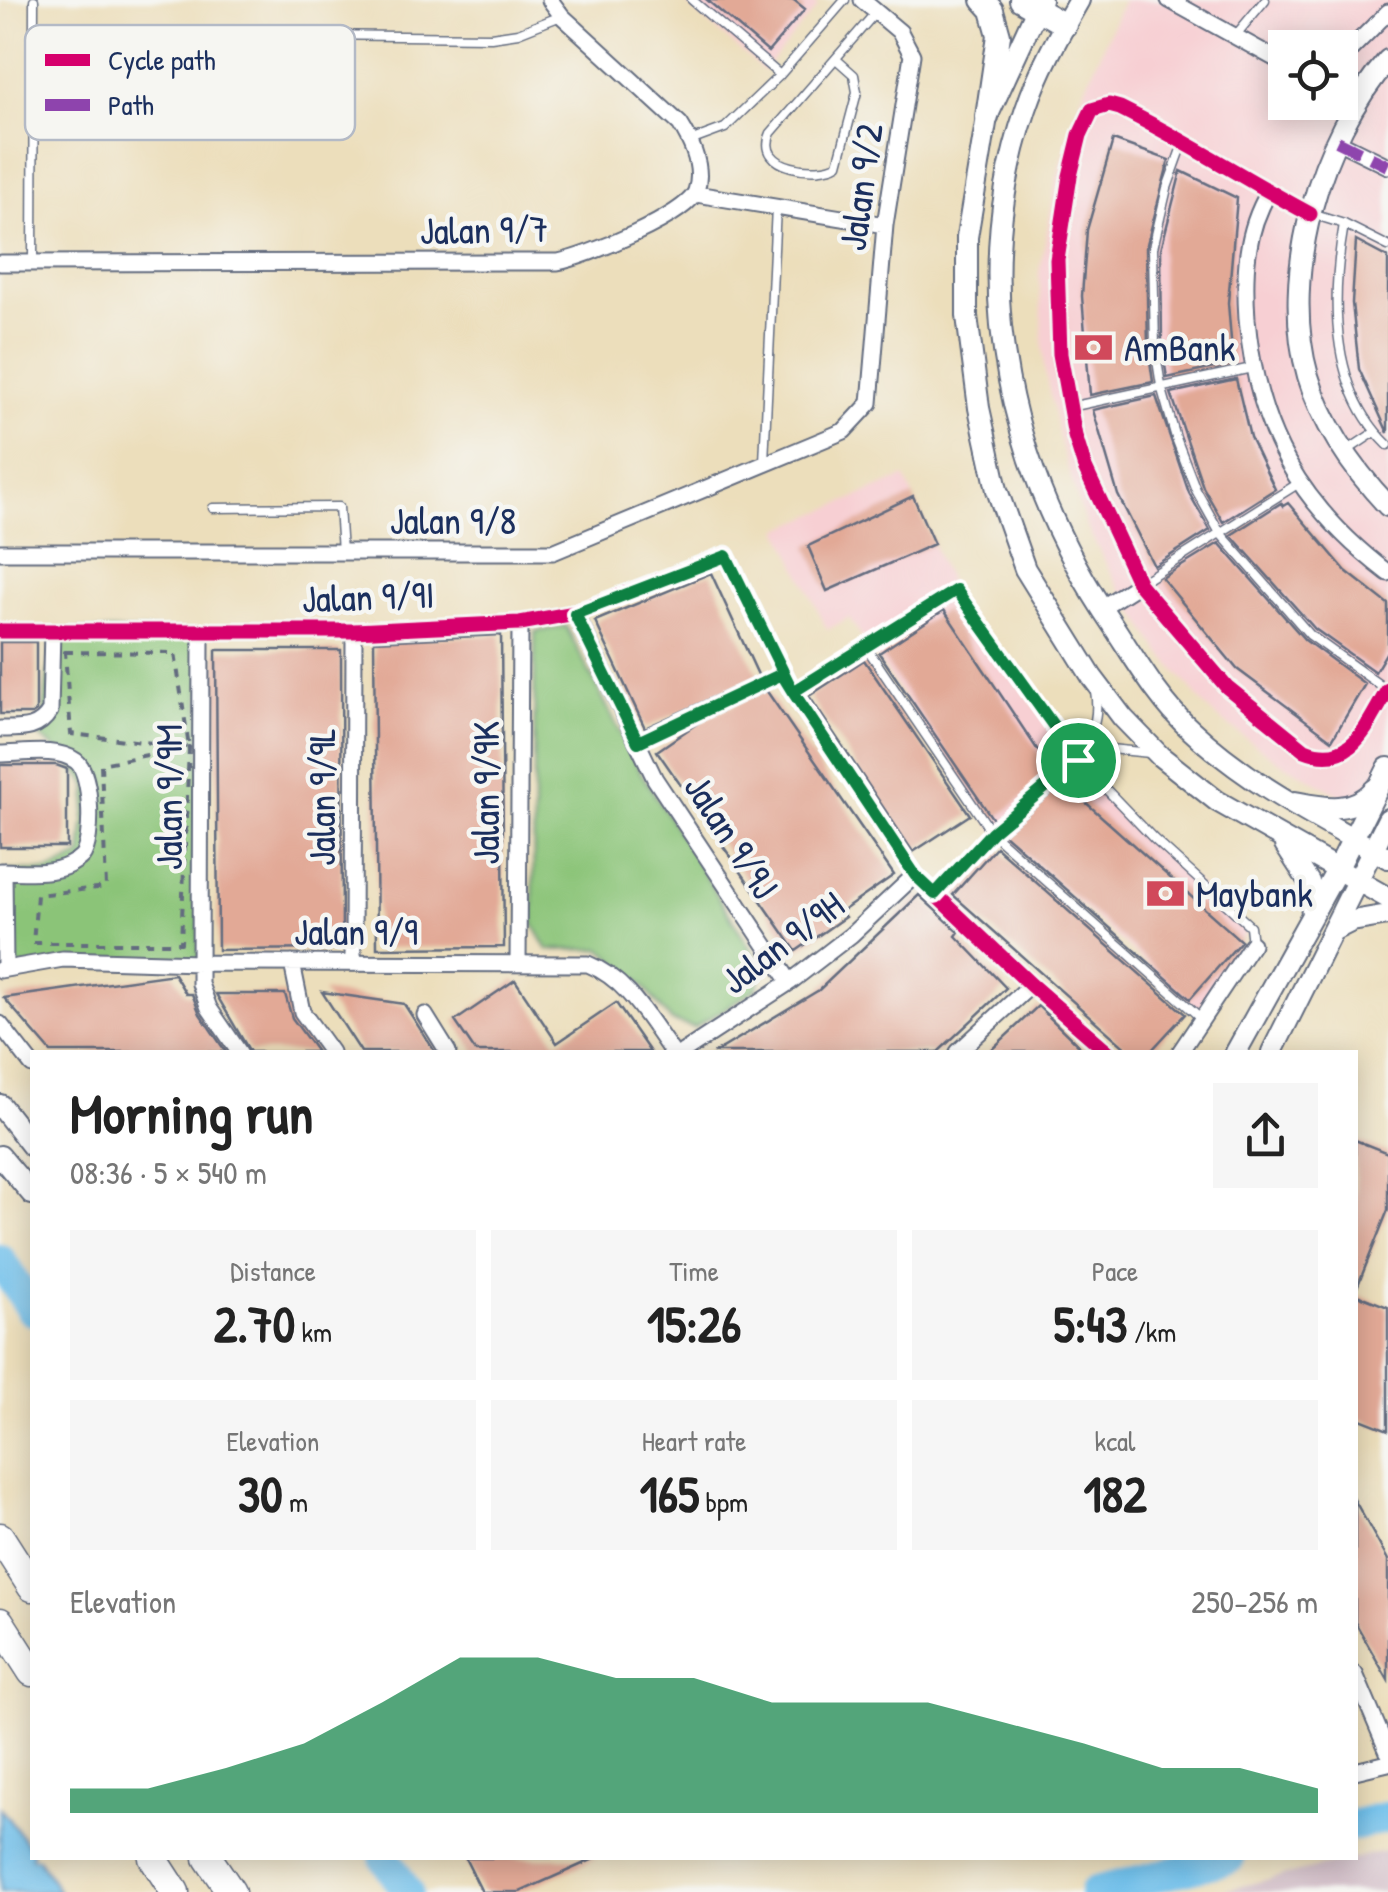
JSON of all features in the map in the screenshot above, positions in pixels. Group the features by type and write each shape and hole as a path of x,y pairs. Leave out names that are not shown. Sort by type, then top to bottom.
{"highway":[{"path":"0,1537 30,1584"},
{"path":"0,1622 30,1669"},
{"path":"153,1860 175,1892"},
{"path":"209,1860 231,1892"}],"main road":[{"path":"984,0 992,10 999,35 967,237 967,316 978,408 997,490 1025,569 1092,677 1123,718 1160,756 1217,801 1388,898"},
{"path":"1079,0 1046,58 1025,111 1001,216 998,311 1011,394 1036,480 1070,557 1101,608 1188,728 1279,798 1381,854"},
{"path":"987,116 1032,3 1065,25"},
{"path":"1358,89 1386,67"},
{"path":"1342,120 1310,214 1302,268 1302,342 1309,378 1328,426 1344,453 1388,506"},
{"path":"1279,798 1349,807 1359,803 1384,776"},
{"path":"1237,1050 1384,776"},
{"path":"1276,1046 1359,882 1381,854 1388,819"},
{"path":"1280,839 1309,882 1312,916"},
{"path":"1336,929 1388,915"},
{"path":"0,1105 30,1143"},
{"path":"0,1156 30,1192"}],"street":[{"path":"550,0 562,16 668,112 690,141 699,176 696,194 885,224"},
{"name":"Jalan 9/2","path":"862,0 900,32 912,55 885,224 870,403"},
{"path":"1169,0 1268,54"},
{"path":"1358,42 1388,12"},
{"path":"1310,214 1184,140 1109,105 1092,110 1080,135 1056,260 1057,329 1069,407 1085,468 1139,584 1227,687 1305,750 1320,756 1338,754 1353,746 1388,690"},
{"path":"1337,142 1388,166"},
{"path":"1269,192 1256,214 1246,269 1252,368 1273,438 1300,482 1351,545 1388,574"},
{"name":"Jalan 9/7","path":"0,264 558,262 602,249 686,206 696,194"},
{"name":"Jalan 9/8","path":"0,552 553,552 844,431 870,403"},
{"name":"Jalan 9/9I","path":"0,631 354,631 520,624 575,614 726,556 782,674"},
{"path":"1101,608 1139,584"},
{"name":"Jalan 9/9J","path":"575,614 655,778 790,982"},
{"name":"Jalan 9/9K","path":"518,964 520,624"},
{"path":"0,729 30,729 44,722 50,711 52,631"},
{"name":"Jalan 9/9M","path":"201,631 200,963 203,996 238,1050"},
{"name":"Jalan 9/9L","path":"354,631 354,963"},
{"path":"782,674 915,875 1106,1050"},
{"path":"0,754 62,754 86,771 88,785 88,842 82,856 68,866 49,871 2,871 3,969"},
{"name":"Jalan 9/9H","path":"686,1050 790,982 852,935 915,875"},
{"path":"1181,1050 1252,944"},
{"name":"Jalan 9/9","path":"3,969 63,959 588,964 609,972 624,987 671,1050"},
{"path":"292,963 302,1012 330,1050"},
{"path":"960,1050 1032,985"},
{"path":"425,1015 447,1050"},
{"path":"0,1024 30,1062"},
{"path":"1358,1681 1388,1752"},
{"path":"1358,1770 1388,1762"}],"lane":[{"path":"692,0 780,75"},
{"path":"690,141 725,128 780,75 845,0"},
{"path":"1235,36 1265,0"},
{"path":"836,58 854,75 857,92 838,164 822,170 779,163 771,158 771,133 836,58 876,12"},
{"path":"355,35 491,36 518,33 562,16"},
{"path":"33,264 34,140"},
{"path":"1184,140 1167,188 1153,248 1155,347 1162,386 1196,490 1220,533 1310,635 1388,690"},
{"path":"764,464 776,207"},
{"path":"1310,214 1344,224 1388,246"},
{"path":"1344,224 1339,252 1337,333 1350,388 1375,432 1388,444"},
{"path":"1069,407 1252,368"},
{"path":"1344,453 1375,432"},
{"path":"1139,584 1300,482"},
{"path":"213,508 339,507 342,552"},
{"path":"793,692 956,590 1078,760 1154,839 1250,926 1252,944"},
{"path":"866,647 992,832 1202,1019"},
{"path":"638,742 782,674"},
{"path":"1078,760 1096,723 1092,677"},
{"path":"935,894 992,832 1078,760 1110,749 1134,749 1160,756"},
{"path":"1254,1022 1276,1046"}],"path":[{"path":"189,748 70,734 66,652 175,653 189,748 180,943 34,943 36,895 106,887 101,764 189,748"}],"shaded area":[{"path":"682,0 811,0 818,6 764,71"},
{"path":"1123,0 1388,0 1388,822 1278,761 1211,713 1161,653 1086,526 1061,446 1044,368 1039,273 1057,179 1082,95"},
{"path":"905,477 955,597 1088,778 1247,931 1199,1011 992,827 849,618 827,630 780,529"},
{"path":"1388,1850 1388,1892 1217,1892 1358,1860"}],"green space":[{"path":"566,626 640,771 764,970 756,989 694,1028 671,1021 641,983 602,949 548,950 533,924 535,632"},
{"path":"52,631 201,631 199,963 5,967 4,871 49,871 81,856 88,785 62,754 30,729 43,722"}],"water":[{"path":"0,1808 30,1847 30,1860 39,1860 59,1892 0,1892"}],"building":[{"path":"707,0 794,0 805,9 768,52"},
{"path":"1113,140 1169,160 1146,248 1148,347 1153,382 1090,395 1082,296 1087,230"},
{"path":"1181,171 1237,198 1228,303 1233,364 1167,378 1162,346 1161,249"},
{"path":"1356,241 1388,258 1388,433 1359,369 1352,303"},
{"path":"1236,379 1250,437 1275,489 1223,522 1203,487 1171,393"},
{"path":"1156,396 1189,493 1210,530 1154,566 1118,495 1093,410"},
{"path":"913,496 934,544 827,591 808,546"},
{"path":"1281,503 1288,503 1346,571 1388,604 1388,650 1375,672 1315,629 1231,535"},
{"path":"1219,543 1305,640 1365,684 1332,740 1237,669 1162,578"},
{"path":"711,573 759,677 645,728 595,621"},
{"path":"944,610 1053,773 994,821 879,653"},
{"path":"501,635 504,947 377,948 374,641"},
{"path":"0,642 36,642 36,711 32,714 0,714"},
{"path":"216,650 341,650 342,949 218,950"},
{"path":"864,660 970,815 913,852 809,696"},
{"path":"766,690 894,875 841,912 845,917 796,951 657,751 702,720"},
{"path":"0,765 56,765 67,769 67,847 0,847"},
{"path":"1064,783 1241,941 1190,999 1003,833"},
{"path":"996,847 1185,1014 1152,1050 1128,1050 953,895"},
{"path":"919,895 959,932 956,936 1006,988 940,1050 719,1050 819,990"},
{"path":"174,974 186,994 192,994 200,1014 225,1050 49,1050 4,998"},
{"path":"515,980 557,1043 616,1003 649,1050 475,1050 455,1021"},
{"path":"322,992 404,1004 434,1050 360,1050"},
{"path":"216,994 285,994 292,1018 316,1050 249,1050"},
{"path":"1038,1006 1083,1050 991,1050"},
{"path":"1358,1141 1388,1153 1388,1210 1358,1285"},
{"path":"1358,1295 1388,1307 1388,1430 1358,1418"},
{"path":"1358,1506 1388,1560 1388,1680 1358,1627"},
{"path":"466,1860 592,1860 520,1892 482,1892"}],"waterway":[{"path":"0,1260 30,1307"},
{"path":"1358,1824 1388,1817"},
{"path":"386,1860 407,1892"},
{"path":"1095,1892 1221,1860"}],"marked path":[{"path":"1337,141 1388,166"}],"cycle path":[{"path":"1310,214 1120,108 1109,105 1092,110 1080,135 1070,176 1057,260 1060,354 1085,468 1139,584 1227,687 1305,750 1321,754 1335,753 1357,740 1388,690"},
{"path":"0,631 354,631 520,623 575,613 726,555 793,692 915,875 1106,1050"}],"place":[{"name":"AmBank","path":"1094,347"},
{"name":"Maybank","path":"1166,893"}],"route":[{"path":"1078,760 956,590 793,692 726,556 575,614 638,742 782,674 793,692 915,875 935,894 992,832 1078,760"}]}
